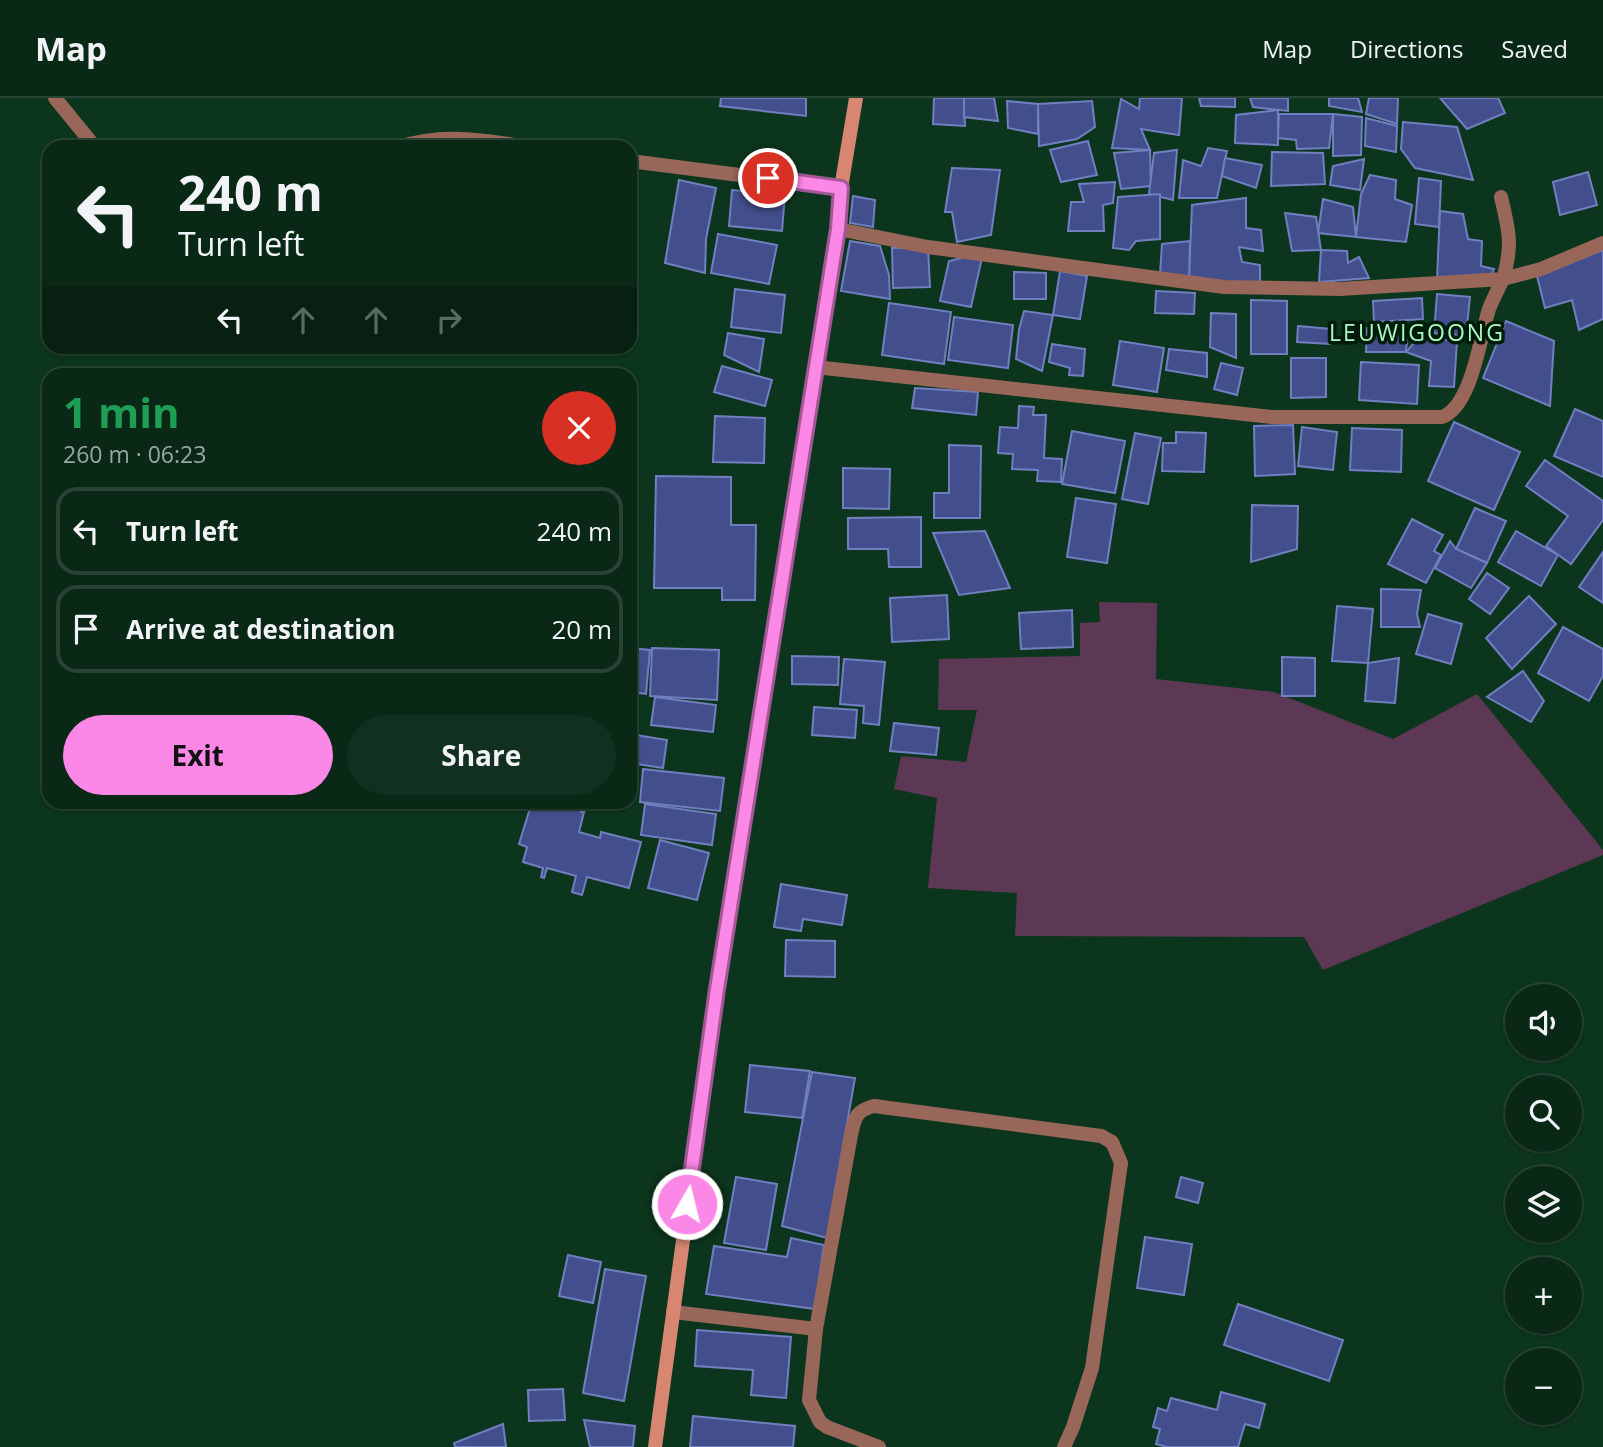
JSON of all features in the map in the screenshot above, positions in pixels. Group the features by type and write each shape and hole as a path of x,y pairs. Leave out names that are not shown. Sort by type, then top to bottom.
{"main road":[{"path":"655,1447 717,989 838,229 841,188 856,98"}],"street":[{"path":"55,98 89,140"},
{"path":"421,140 457,137 479,140"},
{"path":"637,162 841,188"},
{"path":"815,367 1272,417 1431,419 1447,416 1465,392 1491,306 1510,255 1510,231 1501,197"},
{"path":"838,229 928,247 1224,288 1340,289 1503,279 1552,265 1603,243"},
{"path":"879,1447 827,1427 820,1422 809,1400 817,1329 851,1135 855,1118 862,1109 873,1106 1101,1136 1112,1142 1121,1163 1092,1368 1064,1447"},
{"path":"673,1312 817,1329"}],"shaded area":[{"path":"1099,602 1157,603 1156,679 1274,692 1393,739 1477,694 1603,850 1603,855 1323,970 1304,937 1015,936 1017,893 928,888 937,798 894,789 901,756 966,762 977,710 938,710 939,659 1080,656 1080,623 1100,622"}],"building":[{"path":"721,98 806,98 806,116 720,106"},
{"path":"934,98 964,98 965,126 933,124"},
{"path":"964,98 994,98 998,121 964,117"},
{"path":"1140,98 1182,98 1179,135 1141,129 1150,150 1112,148 1121,99 1139,109"},
{"path":"1199,98 1235,98 1235,107 1201,106"},
{"path":"1250,98 1288,98 1288,111 1253,107"},
{"path":"1329,98 1358,98 1362,112 1329,106"},
{"path":"1369,98 1398,98 1397,124 1366,114"},
{"path":"1440,98 1498,98 1505,113 1467,129"},
{"path":"1007,101 1038,104 1038,134 1008,128"},
{"path":"1092,101 1095,127 1077,139 1039,146 1038,104"},
{"path":"1278,110 1278,145 1235,143 1236,115"},
{"path":"1279,114 1333,114 1329,148 1297,149 1296,140 1278,138"},
{"path":"1333,114 1362,117 1361,155 1333,156"},
{"path":"1366,118 1397,126 1396,152 1365,146"},
{"path":"1403,122 1457,127 1473,180 1415,168 1401,149"},
{"path":"1088,141 1097,175 1061,182 1050,150"},
{"path":"1208,148 1227,151 1217,198 1179,198 1183,160 1201,166"},
{"path":"1150,150 1151,186 1121,189 1114,153"},
{"path":"1177,150 1173,200 1149,194 1154,153"},
{"path":"1272,152 1323,153 1325,184 1271,186"},
{"path":"1225,158 1262,165 1256,188 1222,176"},
{"path":"1364,159 1360,190 1330,185 1333,166"},
{"path":"952,168 1000,170 991,235 957,242 952,212 945,212"},
{"path":"1588,172 1597,205 1560,215 1553,182"},
{"path":"1370,175 1396,180 1395,199 1412,205 1406,242 1356,237 1361,194"},
{"path":"1419,178 1441,181 1439,227 1415,224"},
{"path":"679,180 716,188 706,239 705,273 665,263"},
{"path":"1115,182 1113,203 1103,205 1104,231 1068,231 1071,202 1084,202 1079,184"},
{"path":"732,190 785,195 782,231 729,226"},
{"path":"1160,194 1160,239 1136,241 1129,250 1113,248 1118,197"},
{"path":"853,196 875,200 873,227 850,223"},
{"path":"1246,198 1246,228 1261,230 1263,251 1239,247 1242,262 1260,265 1260,288 1189,279 1192,205"},
{"path":"1323,199 1353,207 1356,237 1318,233"},
{"path":"1440,211 1463,214 1468,239 1482,241 1481,266 1494,269 1490,279 1437,279"},
{"path":"1285,213 1316,217 1321,250 1292,251"},
{"path":"718,234 777,245 769,284 711,273"},
{"path":"850,241 880,246 889,275 890,299 841,291"},
{"path":"1190,241 1189,279 1160,275 1162,244"},
{"path":"928,247 930,287 893,288 892,248"},
{"path":"1321,250 1347,251 1348,263 1359,257 1369,278 1319,282"},
{"path":"1603,250 1603,319 1579,330 1572,300 1545,308 1537,276"},
{"path":"983,253 971,307 940,301 949,261"},
{"path":"1060,271 1087,276 1080,319 1053,315"},
{"path":"1014,272 1046,273 1046,299 1014,299"},
{"path":"735,289 785,295 781,333 731,327"},
{"path":"1156,291 1195,293 1194,314 1155,313"},
{"path":"1437,294 1470,297 1466,336 1434,333"},
{"path":"1422,298 1423,319 1374,322 1373,301"},
{"path":"1251,300 1287,301 1287,354 1251,354"},
{"path":"889,303 951,312 944,364 882,355"},
{"path":"1024,311 1053,315 1042,371 1016,359"},
{"path":"1211,313 1236,314 1236,358 1210,347"},
{"path":"954,317 1013,325 1008,368 948,360"},
{"path":"1506,321 1554,341 1550,406 1483,378"},
{"path":"1298,326 1331,329 1330,344 1297,342"},
{"path":"1367,328 1408,330 1406,352 1366,352"},
{"path":"728,333 764,339 759,372 724,355"},
{"path":"1419,337 1457,341 1454,387 1429,386 1431,361 1406,352"},
{"path":"1120,341 1164,348 1157,392 1113,385"},
{"path":"1052,344 1085,349 1083,376 1069,375 1070,368 1049,362"},
{"path":"1169,349 1207,353 1207,377 1166,370"},
{"path":"1291,358 1326,358 1326,397 1291,398"},
{"path":"1361,362 1419,365 1417,404 1359,400"},
{"path":"1221,363 1243,368 1237,395 1214,389"},
{"path":"722,366 772,380 765,406 714,392"},
{"path":"915,388 978,392 976,415 912,408"},
{"path":"1019,406 1034,407 1033,415 1046,415 1044,458 1062,459 1061,482 1037,481 1038,470 1012,469 1013,454 998,453 1000,427 1018,428"},
{"path":"1575,409 1603,421 1603,477 1554,456"},
{"path":"715,416 765,418 764,463 713,462"},
{"path":"1454,422 1520,452 1494,510 1428,481"},
{"path":"1293,425 1295,474 1255,476 1254,426"},
{"path":"1302,427 1337,432 1333,470 1298,466"},
{"path":"1352,428 1402,430 1401,472 1350,470"},
{"path":"1072,431 1125,441 1115,493 1062,484"},
{"path":"1176,432 1206,433 1204,472 1162,471 1163,443 1176,443"},
{"path":"1135,433 1161,438 1148,504 1122,499"},
{"path":"949,445 981,446 980,518 934,518 934,493 949,493"},
{"path":"1545,460 1603,501 1603,520 1571,564 1546,546 1568,516 1526,486"},
{"path":"843,468 890,469 889,509 843,508"},
{"path":"656,476 731,477 731,525 756,525 755,600 722,600 722,588 654,588"},
{"path":"1076,498 1116,504 1107,563 1067,557"},
{"path":"1252,505 1298,506 1297,549 1251,562"},
{"path":"1475,508 1506,521 1487,563 1456,549"},
{"path":"921,517 921,567 889,567 888,549 848,549 848,518"},
{"path":"1412,519 1443,535 1434,551 1441,555 1426,583 1388,564"},
{"path":"985,531 1010,588 959,595 933,533"},
{"path":"1516,531 1558,555 1541,586 1498,562"},
{"path":"1450,541 1456,549 1487,563 1471,588 1435,568"},
{"path":"1603,552 1603,603 1579,587"},
{"path":"1487,573 1509,588 1490,614 1469,599"},
{"path":"1381,589 1421,590 1417,614 1420,627 1381,627"},
{"path":"947,595 949,639 892,642 890,598"},
{"path":"1529,596 1556,624 1512,669 1486,638"},
{"path":"1337,606 1373,609 1368,663 1332,661"},
{"path":"1072,610 1073,647 1021,649 1019,613"},
{"path":"1428,614 1462,624 1451,664 1416,654"},
{"path":"1563,627 1603,649 1603,676 1589,701 1538,673"},
{"path":"652,648 719,650 717,700 650,696"},
{"path":"637,649 650,650 646,694 637,693"},
{"path":"792,656 839,657 838,685 792,684"},
{"path":"1282,657 1315,658 1315,696 1282,696"},
{"path":"1399,658 1395,703 1365,701 1368,663"},
{"path":"844,659 885,662 879,725 863,723 864,706 840,704"},
{"path":"1523,671 1544,701 1531,722 1487,697"},
{"path":"655,697 716,705 713,732 651,725"},
{"path":"814,707 857,710 855,738 812,735"},
{"path":"894,723 939,728 936,755 890,751"},
{"path":"637,735 667,740 663,768 637,764"},
{"path":"643,769 724,778 720,811 640,802"},
{"path":"645,804 716,814 712,845 641,835"},
{"path":"530,809 582,809 581,812 584,812 579,832 600,838 601,832 641,842 629,888 587,877 582,895 572,892 576,876 547,868 544,878 541,877 543,868 523,862 527,847 519,844"},
{"path":"660,840 709,853 697,900 648,888"},
{"path":"781,884 847,895 842,925 803,919 801,931 774,927"},
{"path":"786,940 835,941 835,977 785,976"},
{"path":"750,1065 810,1071 802,1118 745,1112"},
{"path":"812,1072 855,1078 827,1238 782,1226"},
{"path":"736,1177 777,1184 766,1250 724,1243"},
{"path":"1181,1177 1203,1183 1198,1203 1176,1197"},
{"path":"1145,1237 1192,1244 1184,1295 1137,1288"},
{"path":"791,1238 824,1245 815,1309 706,1294 714,1246 787,1257"},
{"path":"568,1255 601,1262 593,1303 559,1296"},
{"path":"605,1269 646,1276 624,1401 583,1393"},
{"path":"1238,1304 1343,1340 1329,1381 1224,1345"},
{"path":"697,1330 791,1337 786,1398 751,1395 753,1370 695,1366"},
{"path":"563,1389 565,1420 529,1421 528,1390"},
{"path":"1221,1392 1265,1404 1259,1428 1245,1424 1238,1447 1167,1447 1156,1444 1160,1429 1153,1427 1158,1408 1167,1411 1171,1398 1217,1410"},
{"path":"693,1416 795,1426 793,1447 690,1447"},
{"path":"584,1420 635,1426 633,1447 590,1447"},
{"path":"503,1424 506,1447 455,1447 454,1443"}],"district":[{"name":"LEUWIGOONG","path":"1417,332"}],"route":[{"path":"687,1204 717,989 838,229 841,188 768,178"}]}
